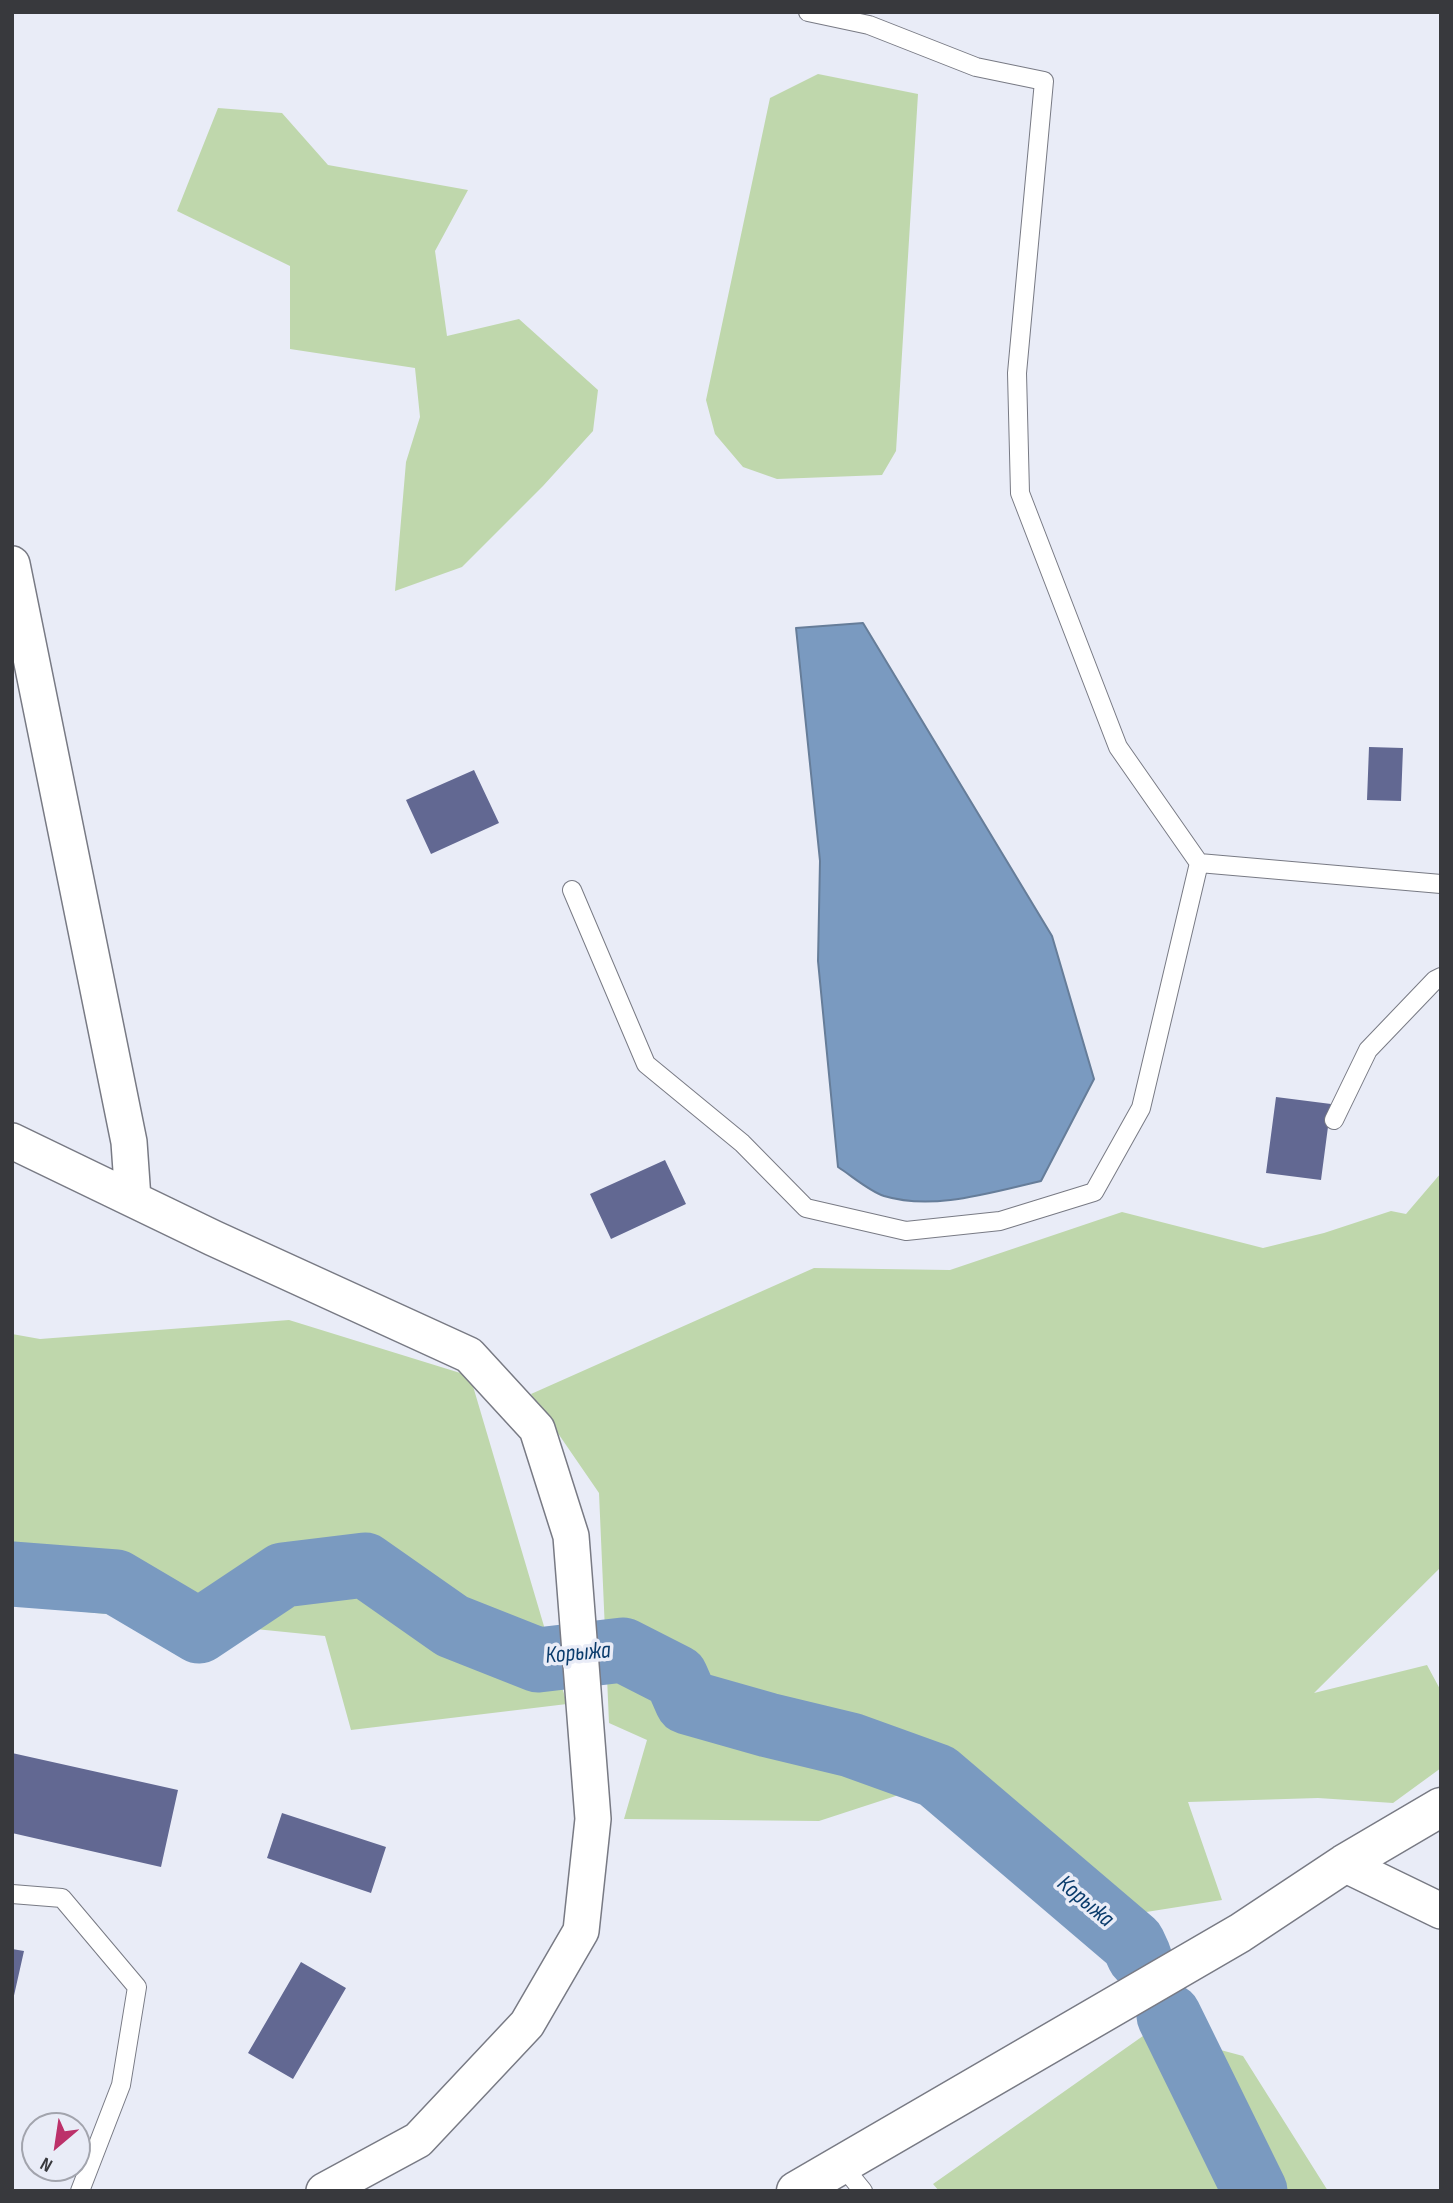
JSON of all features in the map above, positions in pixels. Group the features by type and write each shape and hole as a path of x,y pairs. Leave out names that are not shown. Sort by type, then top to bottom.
{"main road":[{"path":"796,2191 852,2177 1240,1933 1344,1864 1441,1807"}],"street":[{"path":"12,564 129,1142 134,1199"},
{"path":"12,1141 470,1355 537,1429 571,1536 593,1819 581,1931 527,2024 418,2140 324,2191"},
{"path":"1344,1864 1441,1912"}],"lane":[{"path":"572,890 646,1064 742,1143 806,1208 906,1231 1000,1221 1094,1192 1141,1108 1199,863 1118,747 1020,493 1017,373 1044,81 976,67 869,25 808,12"},
{"path":"1199,863 1441,884"},
{"path":"1334,1120 1368,1050 1441,976"},
{"path":"12,1894 62,1898 137,1987 121,2085 80,2191"}],"green space":[{"path":"818,74 918,94 896,451 882,475 777,479 743,467 715,434 706,400 770,98"},
{"path":"218,108 282,113 328,165 468,190 435,251 447,336 519,319 598,390 593,431 543,486 462,567 395,591 406,462 420,417 415,368 290,349 290,266 177,211"},
{"path":"1441,1173 1441,1567 1314,1693 1427,1665 1441,1691 1441,1768 1393,1803 1318,1798 1188,1802 1222,1900 1102,1919 914,1790 819,1821 624,1819 647,1740 609,1723 599,1493 531,1394 814,1268 950,1270 1122,1212 1263,1248 1324,1233 1391,1211 1406,1214"},
{"path":"289,1320 470,1376 567,1704 351,1730 325,1636 86,1612 12,1600 12,1334 40,1339"},
{"path":"1150,2031 1243,2056 1328,2191 939,2191 933,2184"}],"water":[{"path":"863,623 1052,936 1094,1079 1041,1181 983,1195 923,1202 878,1194 838,1167 818,961 820,861 796,628"}],"building":[{"path":"1369,747 1403,748 1401,801 1367,800"},
{"path":"474,770 499,823 431,854 406,800"},
{"path":"1276,1097 1331,1104 1321,1180 1266,1173"},
{"path":"665,1160 686,1204 611,1239 590,1194"},
{"path":"12,1753 178,1790 161,1867 12,1833"},
{"path":"282,1813 386,1847 371,1893 267,1858"},
{"path":"12,1949 24,1951 13,2000 12,2000"},
{"path":"301,1962 346,1988 293,2079 248,2053"}],"waterway":[{"name":"Корыжа","path":"12,1574 116,1582 199,1631 283,1575 365,1565 452,1626 538,1660 623,1650 676,1677 687,1702 851,1745 937,1776 1133,1943 1139,1956"},
{"name":"Корыжа","path":"1169,2016 1255,2191"}]}
